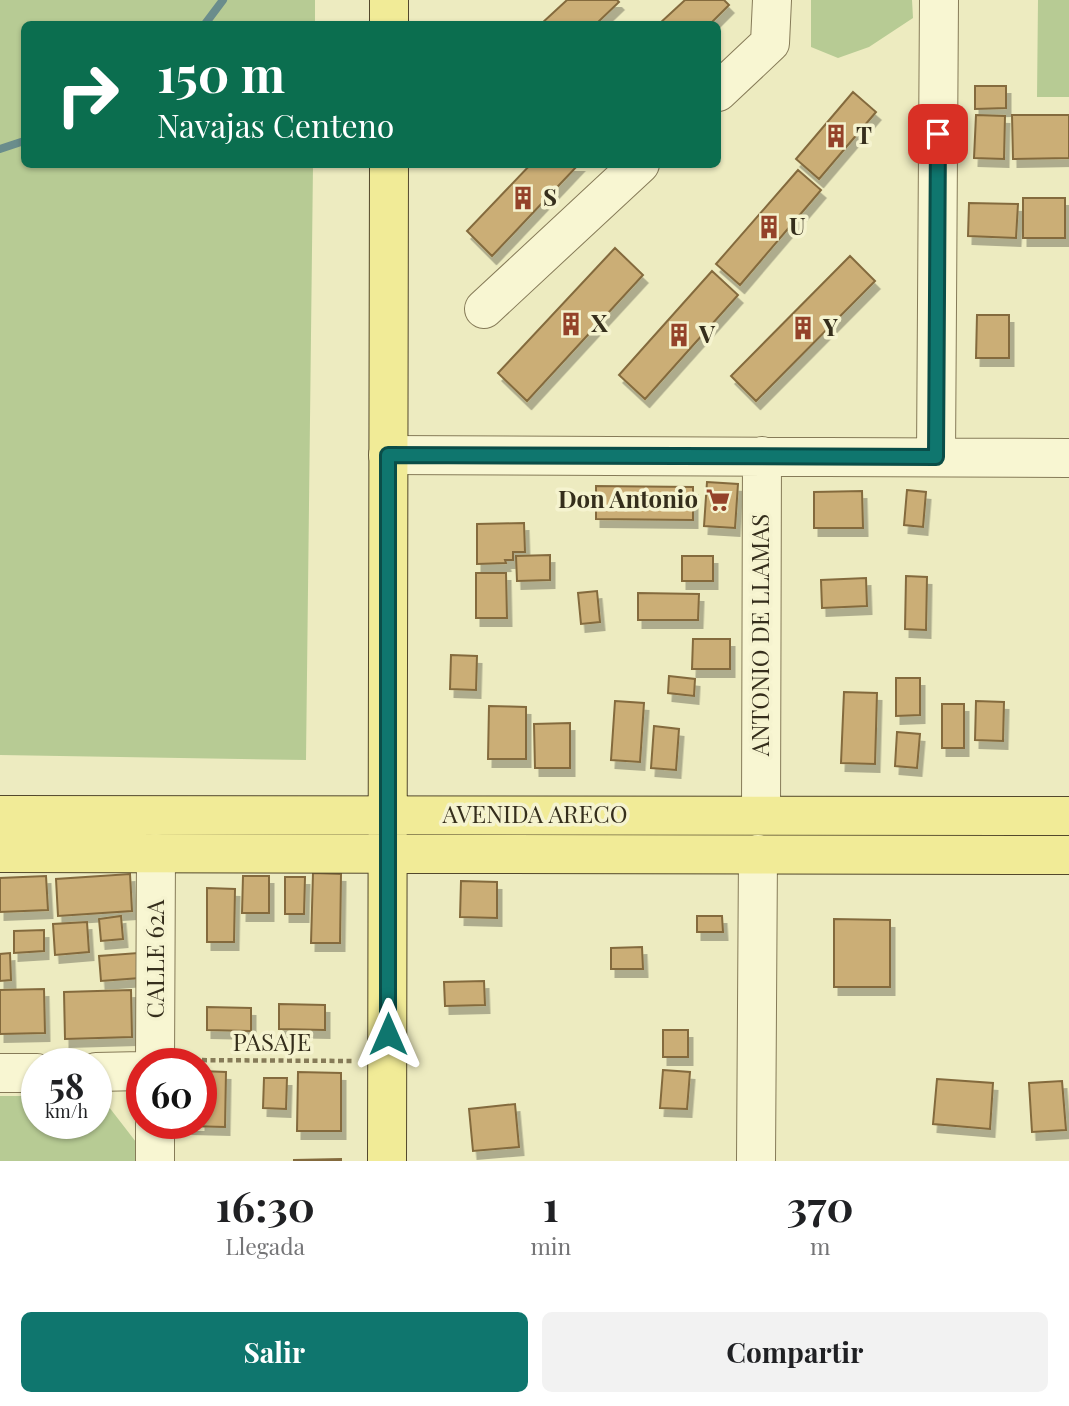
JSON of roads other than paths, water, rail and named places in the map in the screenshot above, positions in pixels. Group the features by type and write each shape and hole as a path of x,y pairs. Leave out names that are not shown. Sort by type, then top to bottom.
{"main road":[{"path":"389,0 389,21"},
{"path":"387,1161 389,168"},
{"name":"AVENIDA ARECO","path":"0,815 1069,816"},
{"name":"AVENIDA ARECO","path":"0,853 1069,855"}],"street":[{"path":"721,89 770,43 772,0"},
{"path":"936,457 939,0"},
{"path":"484,309 636,168"},
{"path":"388,455 1069,458"},
{"name":"ANTONIO DE LLAMAS","path":"761,814 762,456"},
{"name":"CALLE 62A","path":"151,1048 156,853"},
{"path":"756,1161 758,854"},
{"path":"0,1073 21,1073"},
{"path":"155,1139 155,1161"}],"waterway":[{"path":"207,21 223,0"},
{"path":"0,149 21,142"}],"place":[{"name":"T","path":"836,136"},
{"name":"S","path":"523,198"},
{"name":"U","path":"769,227"},
{"name":"X","path":"571,324"},
{"name":"Y","path":"803,328"},
{"name":"V","path":"679,335"},
{"name":"Don Antonio","path":"718,500"}]}
